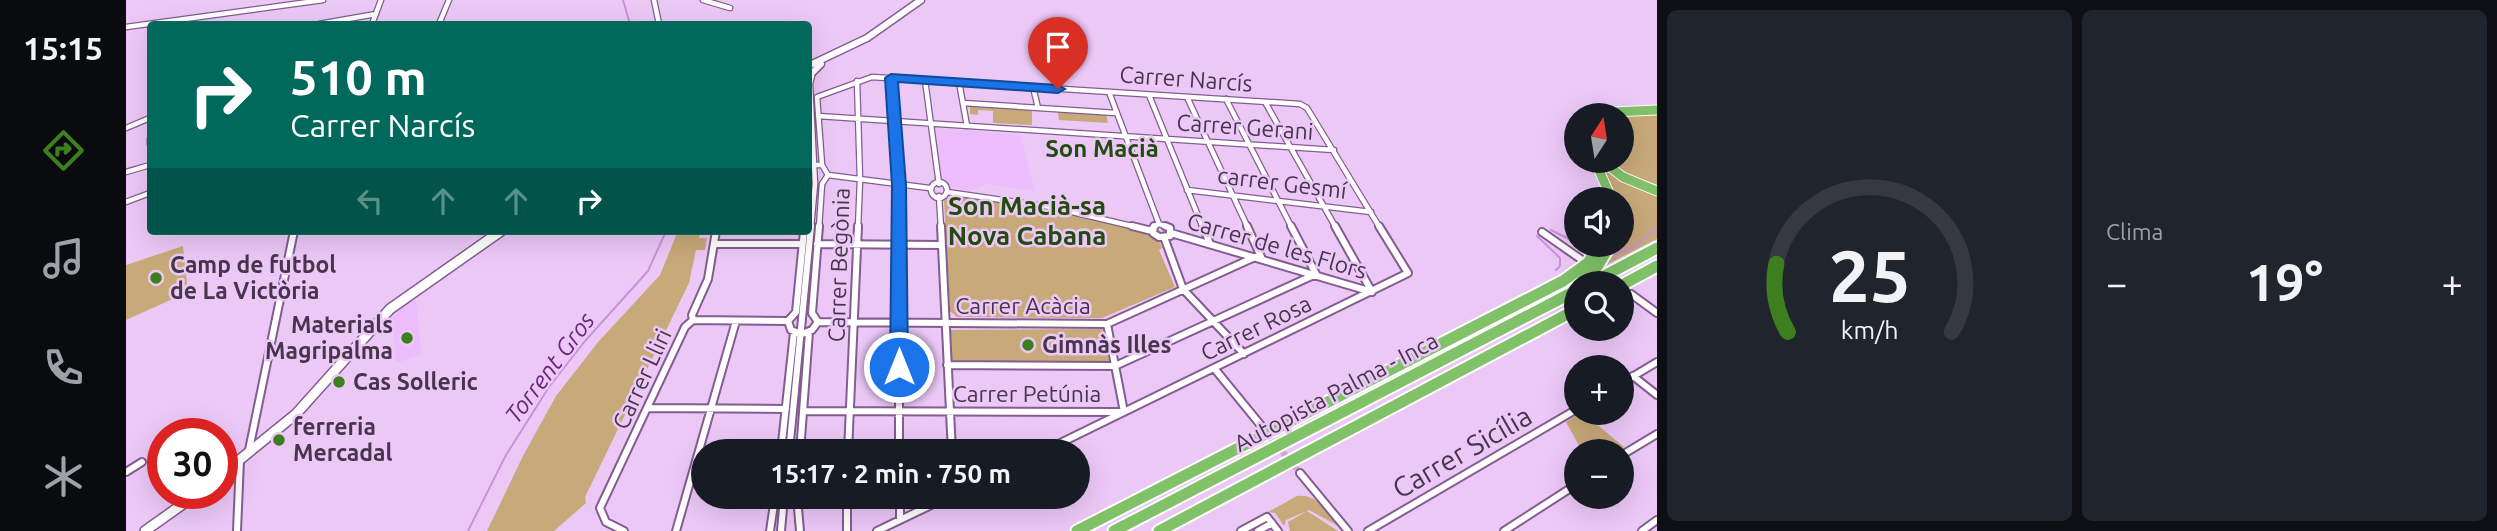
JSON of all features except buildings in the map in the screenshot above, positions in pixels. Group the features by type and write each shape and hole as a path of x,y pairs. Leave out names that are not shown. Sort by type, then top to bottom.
{"highway":[{"path":"1634,112 1657,111"},
{"path":"1618,173 1657,191"},
{"path":"1614,271 1657,248"},
{"path":"1077,531 1555,285 1583,267 1591,257"},
{"path":"1634,278 1657,266"},
{"name":"Autopista Palma - Inca","path":"1114,531 1564,294"},
{"name":"Autopista Palma - Inca","path":"1160,531 1564,316"}],"street":[{"path":"170,21 323,0"},
{"path":"373,21 381,0"},
{"path":"440,21 449,0"},
{"path":"654,0 658,21"},
{"path":"703,0 730,8"},
{"path":"812,73 823,62 867,38 921,0"},
{"path":"336,21 376,14"},
{"path":"126,27 147,24"},
{"name":"Carrer Narcís","path":"818,116 817,97 872,77 1226,99 1304,105 1334,150"},
{"path":"891,78 899,185 899,439"},
{"path":"925,80 939,184"},
{"name":"Carrer Begònia","path":"848,439 860,180 857,81"},
{"path":"959,82 967,126"},
{"path":"1033,87 1038,108"},
{"path":"1109,92 1159,224"},
{"path":"1149,94 1210,244"},
{"path":"1187,97 1263,259"},
{"path":"947,365 1115,366 1316,274 1226,99"},
{"path":"1265,102 1372,292"},
{"path":"963,103 1116,113"},
{"path":"812,111 815,165 828,175 929,188 939,184 946,186 947,192 939,196 932,194 929,188"},
{"path":"791,439 805,333 818,322 812,313 817,244 812,185 818,116"},
{"name":"Carrer Gerani","path":"818,116 1334,150"},
{"path":"126,128 147,119"},
{"path":"1334,150 1371,212"},
{"path":"126,172 147,166"},
{"path":"812,185 828,175"},
{"name":"carrer Gesmí","path":"1187,190 1371,212"},
{"name":"Carrer de les Flors","path":"947,192 1051,207 1152,231 1164,237"},
{"path":"126,202 147,194"},
{"path":"939,196 951,439"},
{"name":"Carrer Rosa","path":"1069,439 1408,273 1371,212"},
{"path":"1152,231 1154,225 1168,226 1171,233 1164,237 1183,289 1244,354"},
{"path":"1542,232 1582,260"},
{"name":"Carrer de les Flors","path":"1171,233 1372,292"},
{"path":"237,531 244,457 293,235"},
{"path":"238,462 296,414 390,309 495,235"},
{"name":"Carrer Lliri","path":"624,531 606,522 600,508 685,327 693,320 692,315 708,279 715,235"},
{"path":"796,313 803,235"},
{"path":"801,439 809,235"},
{"path":"714,244 802,244"},
{"path":"817,244 941,245"},
{"name":"Carrer Acàcia","path":"818,322 1107,324 1255,257"},
{"path":"1634,296 1657,313"},
{"path":"693,320 788,321 796,313 812,313"},
{"path":"676,531 736,321"},
{"path":"783,439 794,332 788,321"},
{"path":"1107,324 1124,412"},
{"path":"794,332 805,333"},
{"path":"1634,375 1657,362"},
{"path":"1214,368 1263,428"},
{"path":"1634,377 1657,395"},
{"path":"647,408 786,409"},
{"name":"Carrer Petúnia","path":"804,411 1124,412"},
{"name":"Carrer Sicília","path":"1368,531 1564,418"},
{"path":"1634,448 1657,434"},
{"path":"126,472 142,462"},
{"path":"1300,473 1348,531"},
{"path":"1504,531 1564,492"},
{"path":"145,531 176,509"},
{"path":"770,531 773,509"},
{"path":"781,531 783,509"},
{"path":"798,509 800,531"},
{"path":"847,509 847,531"},
{"path":"900,509 900,520"},
{"path":"877,531 923,509"},
{"path":"1241,531 1267,517 1279,531"},
{"path":"1642,531 1657,520"},
{"path":"1258,531 1272,523"}],"shaded area":[{"path":"970,105 1032,110 1032,125 993,123 993,111 978,110 978,115 970,114"},
{"path":"1058,112 1106,114 1108,123 1059,120"},
{"path":"1657,113 1657,189 1622,173 1634,173 1634,115"},
{"path":"936,128 1021,135 1035,191 987,184 970,191 940,184"},
{"path":"1605,173 1616,173 1657,193 1657,239 1634,251 1634,187 1610,187"},
{"path":"951,195 1043,209 1148,232 1159,241 1162,248 1159,250 1175,287 1102,318 957,317 950,311 944,201"},
{"path":"676,235 700,235 699,238 707,238 705,250 696,250 689,283 585,497 586,503 554,531 487,531 556,396 599,341 660,275"},
{"name":"Camp de futbol de La Victòria","path":"183,246 188,292 126,320 126,265"},
{"path":"1607,257 1622,257 1600,268"},
{"name":"Materials Magripalma","path":"415,294 422,355 396,363 392,312"},
{"name":"Gimnàs Illes","path":"1102,329 1109,361 952,362 950,330"},
{"path":"1568,425 1597,425 1614,439 1575,439"},
{"path":"1297,496 1317,501 1340,527 1309,510 1286,520 1284,526 1275,513 1268,512"},
{"path":"1307,511 1338,531 1290,531 1288,522"}],"waterway":[{"name":"Torrent Gros","path":"623,0 629,21"},
{"path":"1634,246 1657,228"},
{"path":"1551,230 1564,236"},
{"name":"Torrent Gros","path":"468,531 506,455 549,387 585,341 648,271 664,235"},
{"path":"1537,236 1560,258 1560,266 1556,270"}],"tunnel":[{"path":"1266,432 1300,473"}],"place":[{"name":"Camp de futbol de La Victòria","path":"156,278"},
{"name":"Materials Magripalma","path":"407,338"},
{"name":"Gimnàs Illes","path":"1028,345"},
{"name":"Cas Solleric","path":"339,382"},
{"name":"ferreria Mercadal","path":"279,440"}],"district":[{"name":"Son Macià","path":"1102,149"},
{"name":"Son Macià-sa Nova Cabana","path":"1027,221"}],"route":[{"path":"899,367 899,185 891,78 1058,89"}]}
